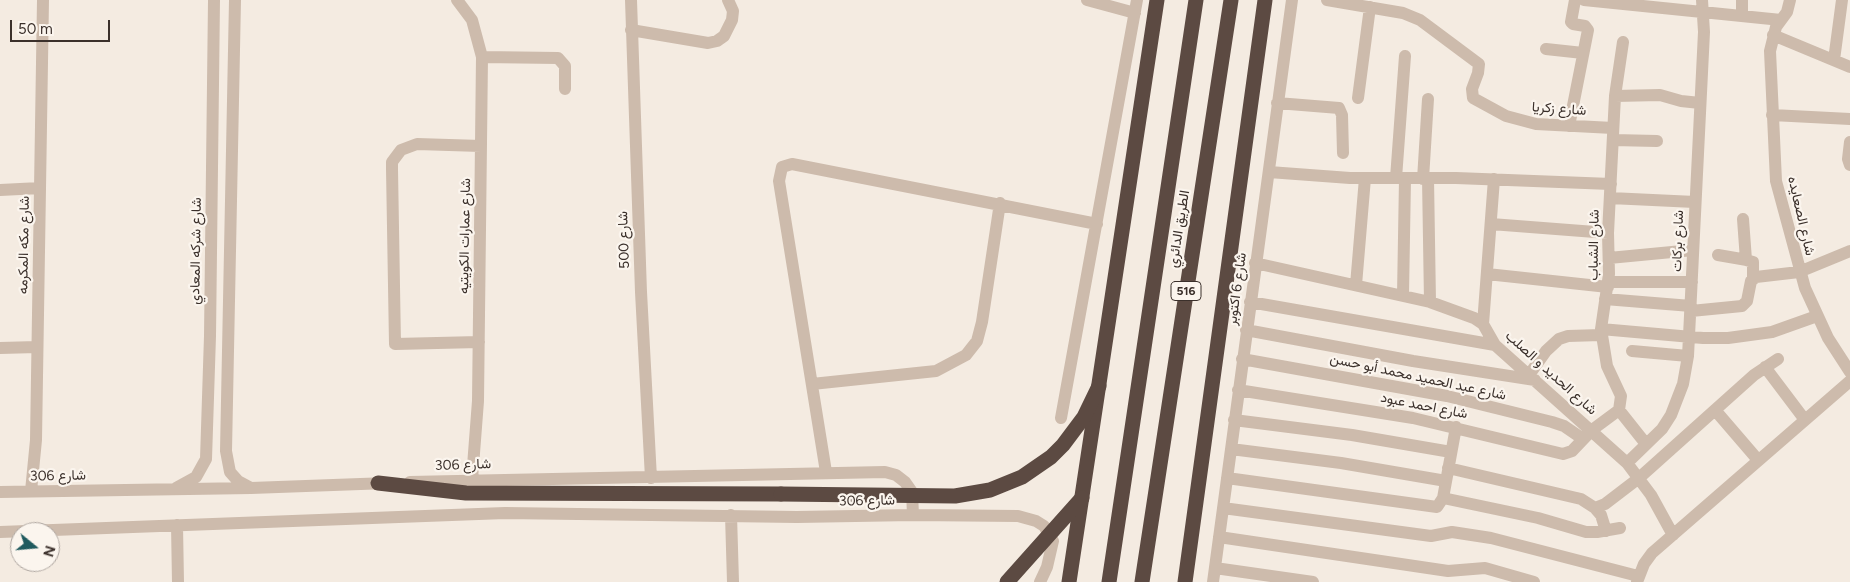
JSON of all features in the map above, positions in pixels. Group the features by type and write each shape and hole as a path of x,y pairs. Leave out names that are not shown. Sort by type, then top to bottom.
{"highway":[{"path":"1069,582 1157,0"},
{"name":"الطريق الدائري","path":"1109,582 1196,0"},
{"name":"الطريق الدائري","path":"1142,582 1231,0"},
{"path":"1184,582 1265,0"},
{"path":"378,483 466,493 955,496 973,494 1022,477 1051,457 1063,445 1084,417 1099,386"},
{"path":"1007,582 1082,498"}],"street":[{"name":"شارع مكه المكرمه","path":"31,491 36,440 43,0"},
{"name":"شارع شركه المعادي","path":"176,488 196,476 206,459 210,336 214,0"},
{"path":"235,0 226,451 230,472 238,481 251,488"},
{"name":"شارع عمارات الكويتيه","path":"457,0 472,20 482,57 478,401 472,479"},
{"name":"شارع 500","path":"631,0 651,478"},
{"path":"631,30 708,43 724,36 732,20 733,11 728,0"},
{"path":"1087,0 1136,13"},
{"path":"1061,418 1137,0"},
{"name":"شارع 6 اكتوبر","path":"1213,582 1292,0"},
{"name":"شارع زكريا","path":"1327,0 1375,5 1420,20 1475,60 1480,68 1471,95 1476,102 1525,122 1569,126 1657,141"},
{"path":"1569,126 1588,29 1585,26 1572,22 1575,0"},
{"path":"1584,0 1703,6 1742,16 1781,20"},
{"path":"1742,0 1742,16"},
{"name":"شارع الصعايده","path":"1790,0 1787,12 1773,35 1770,57 1776,181 1785,207 1799,272 1818,316 1850,372"},
{"path":"1834,60 1842,0"},
{"path":"1358,98 1375,5"},
{"name":"شارع بركات","path":"1627,463 1662,428 1678,400 1688,356 1703,6"},
{"path":"1773,35 1850,67"},
{"name":"شارع الشباب","path":"1619,410 1621,396 1607,366 1601,332 1609,258 1608,233 1615,96 1623,42"},
{"path":"1546,49 1583,53"},
{"path":"1403,295 1401,179 1405,56"},
{"path":"482,57 558,58 565,66 565,89"},
{"path":"1615,96 1660,95 1681,101 1700,103"},
{"path":"1428,99 1426,178 1430,302"},
{"path":"1277,103 1339,108 1342,115 1343,153"},
{"path":"1772,115 1850,119"},
{"path":"1850,142 1848,159 1850,165"},
{"path":"479,342 395,344 392,162 401,150 417,144 481,146"},
{"path":"826,472 779,181 782,167 792,164 1000,203 1097,224"},
{"path":"1269,172 1365,178 1494,179 1611,184"},
{"path":"1356,285 1365,178"},
{"path":"1483,324 1494,179"},
{"path":"0,190 40,188"},
{"path":"1610,198 1695,202"},
{"path":"812,384 936,371 966,355 977,341 982,322 1000,203"},
{"path":"1742,218 1747,260"},
{"path":"1490,224 1608,233"},
{"path":"1609,258 1693,250"},
{"path":"1487,274 1607,289 1691,309 1744,305 1753,278 1752,262 1718,255"},
{"path":"1753,278 1759,275 1799,272 1848,256"},
{"name":"شارع الحديد و الصلب","path":"1255,263 1430,302 1465,313 1483,324 1496,345 1532,377 1587,434 1627,463 1640,478 1673,534"},
{"path":"1607,289 1692,282"},
{"path":"1250,302 1496,345"},
{"path":"1246,330 1413,361 1532,377 1546,351 1560,339 1568,336 1601,332 1716,339 1772,332 1818,316"},
{"path":"0,348 37,347"},
{"path":"1632,351 1688,356"},
{"name":"شارع عبد الحميد محمد أبو حسن","path":"1242,359 1447,396 1552,422 1587,434"},
{"path":"1595,508 1605,504 1640,478 1715,410 1765,367 1778,359"},
{"path":"1765,367 1805,420"},
{"path":"1223,508 1430,536 1445,532 1491,538 1638,579 1652,553 1850,381"},
{"name":"شارع احمد عبود","path":"1238,390 1336,404 1456,427 1559,454 1572,451 1587,434"},
{"path":"1587,434 1619,410 1646,444"},
{"path":"1715,410 1758,460"},
{"path":"1234,420 1352,435 1451,452"},
{"path":"1227,478 1437,507 1443,498 1456,427"},
{"path":"1230,449 1341,463 1446,480"},
{"path":"1448,468 1581,498 1601,515 1606,531"},
{"name":"شارع 306","path":"0,492 251,488 472,479 651,478 884,472 896,475 905,482 912,492 913,515 797,517 506,513 0,532"},
{"path":"1443,498 1538,518 1586,532 1620,528"},
{"path":"731,515 733,582"},
{"path":"913,515 1018,516 1036,520 1044,526 1053,541 1047,567 1040,582"},
{"path":"177,525 178,582"},
{"path":"1219,537 1448,571 1485,568 1534,582"},
{"path":"1215,568 1313,582"}]}
